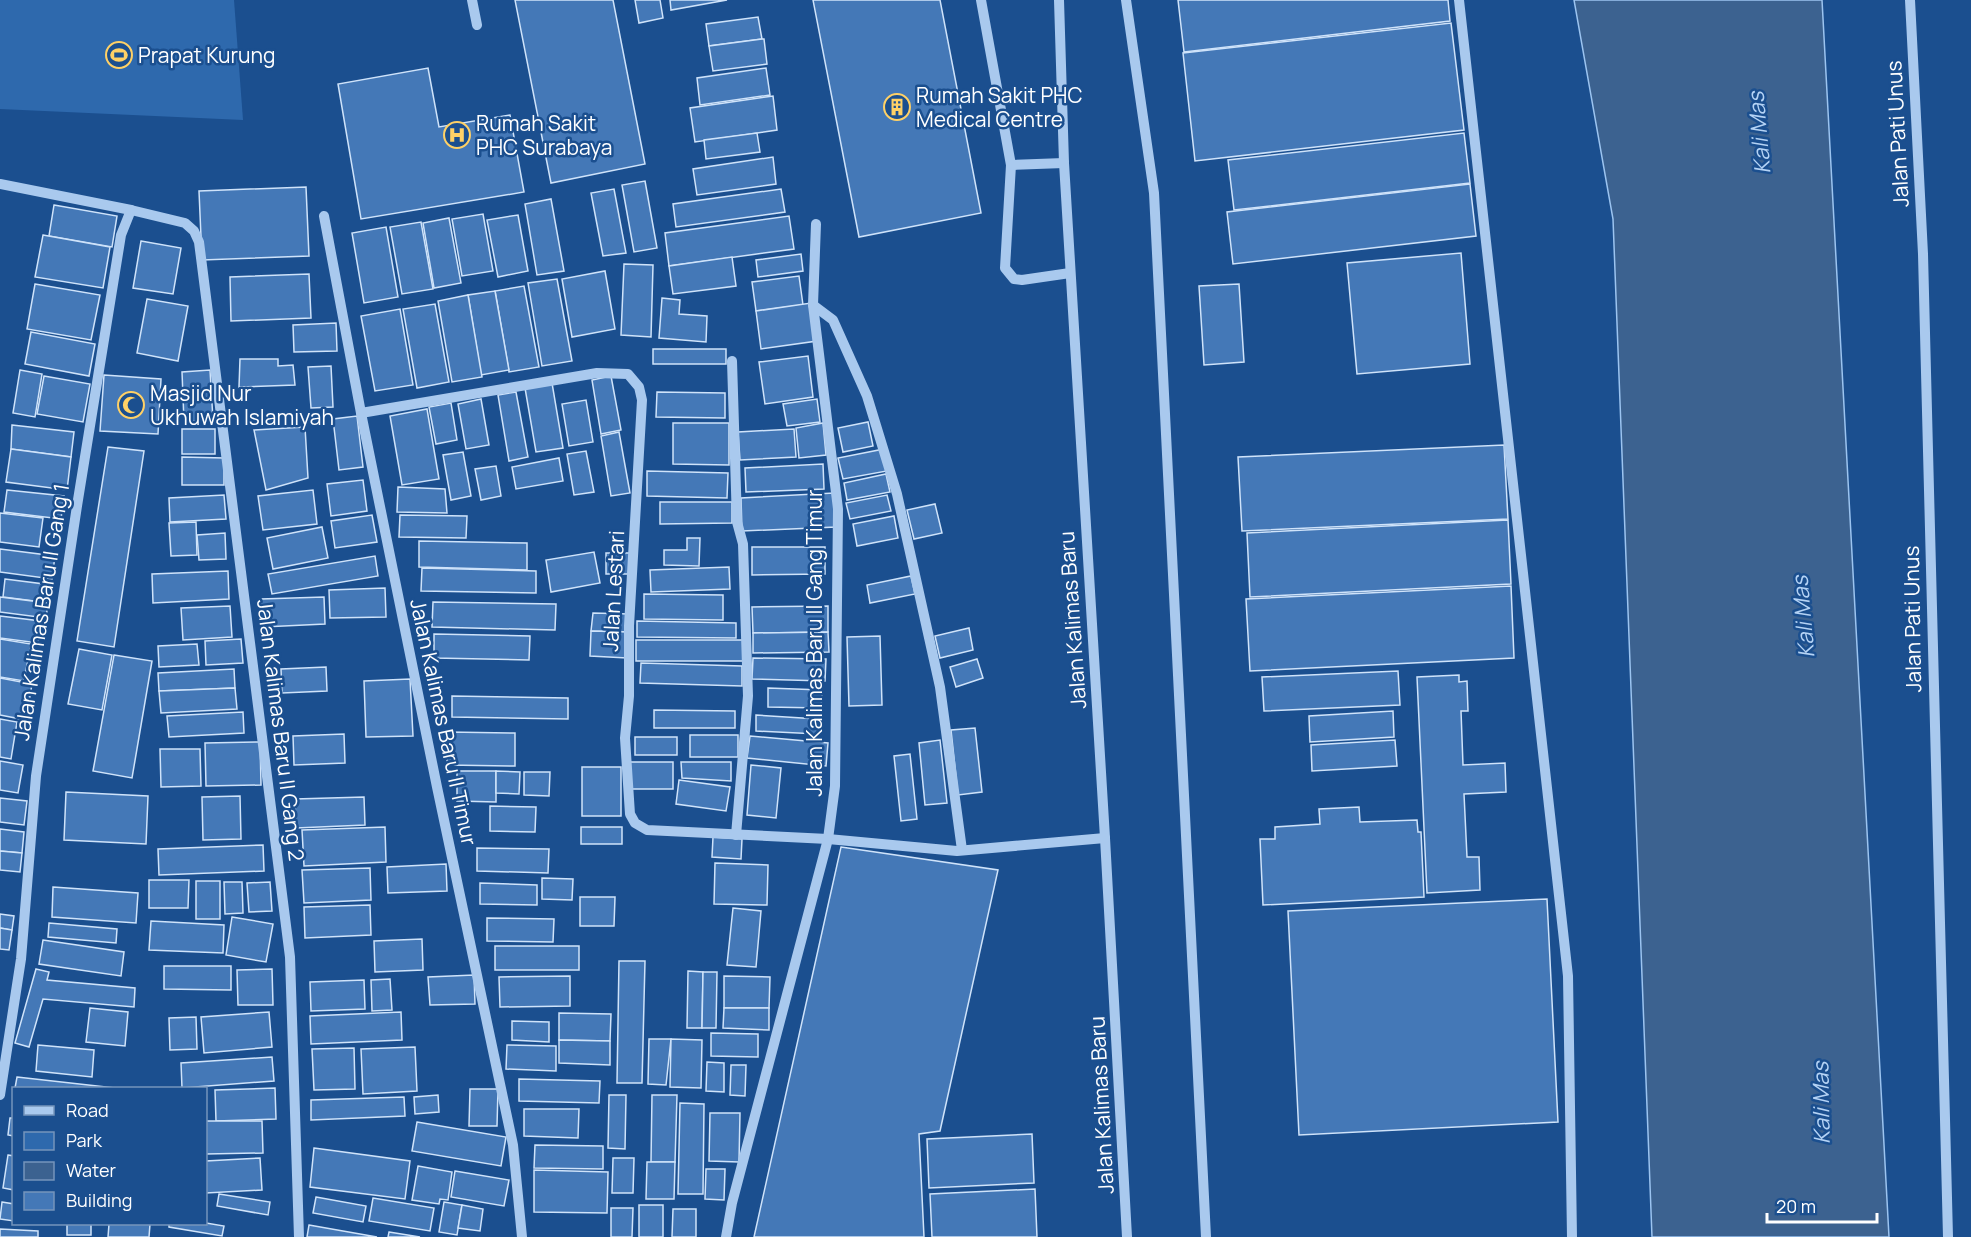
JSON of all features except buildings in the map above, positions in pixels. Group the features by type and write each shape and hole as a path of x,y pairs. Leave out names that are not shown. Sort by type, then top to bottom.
{"street":[{"path":"472,0 477,25"},
{"path":"981,0 1011,165 1005,268 1014,279 1022,280 1070,273"},
{"name":"Jalan Kalimas Baru","path":"1059,0 1070,273 1127,1237"},
{"path":"1126,0 1154,193 1206,1237"},
{"path":"1459,0 1568,976 1572,1237"},
{"name":"Jalan Pati Unus","path":"1910,0 1923,254 1948,1237"},
{"path":"1011,165 1064,163"},
{"path":"0,184 131,210"},
{"name":"Jalan Kalimas Baru II Gang 2","path":"131,210 185,223 194,231 199,242 290,957 298,1237"},
{"name":"Jalan Kalimas Baru II Gang 1","path":"0,1095 21,959 36,776 77,506 122,235 131,210"},
{"name":"Jalan Kalimas Baru II Timur","path":"324,216 439,799 513,1145 522,1237"},
{"name":"Jalan Kalimas Baru II Gang Timur","path":"726,1237 732,1203 828,839 835,786 838,508 813,305 816,224"},
{"path":"813,305 833,320 867,396 897,494 940,687 962,850"},
{"path":"732,361 737,522 743,544 748,696 736,835 828,839 962,850 1105,838"},
{"name":"Jalan Lestari","path":"361,412 597,373 628,374 639,387 642,400 629,626 629,696 625,738 630,814 634,823 647,830 736,835"}],"green space":[{"name":"Prapat Kurung","path":"0,0 234,0 243,120 0,109"}],"water":[{"name":"Kali Mas","path":"1574,0 1822,0 1889,1237 1652,1237 1613,219"}],"place":[{"name":"Prapat Kurung","path":"119,55"},
{"name":"Rumah Sakit PHC Medical Centre","path":"897,107"},
{"name":"Rumah Sakit PHC Surabaya","path":"457,135"},
{"name":"Masjid Nur Ukhuwah Islamiyah","path":"131,405"}]}
